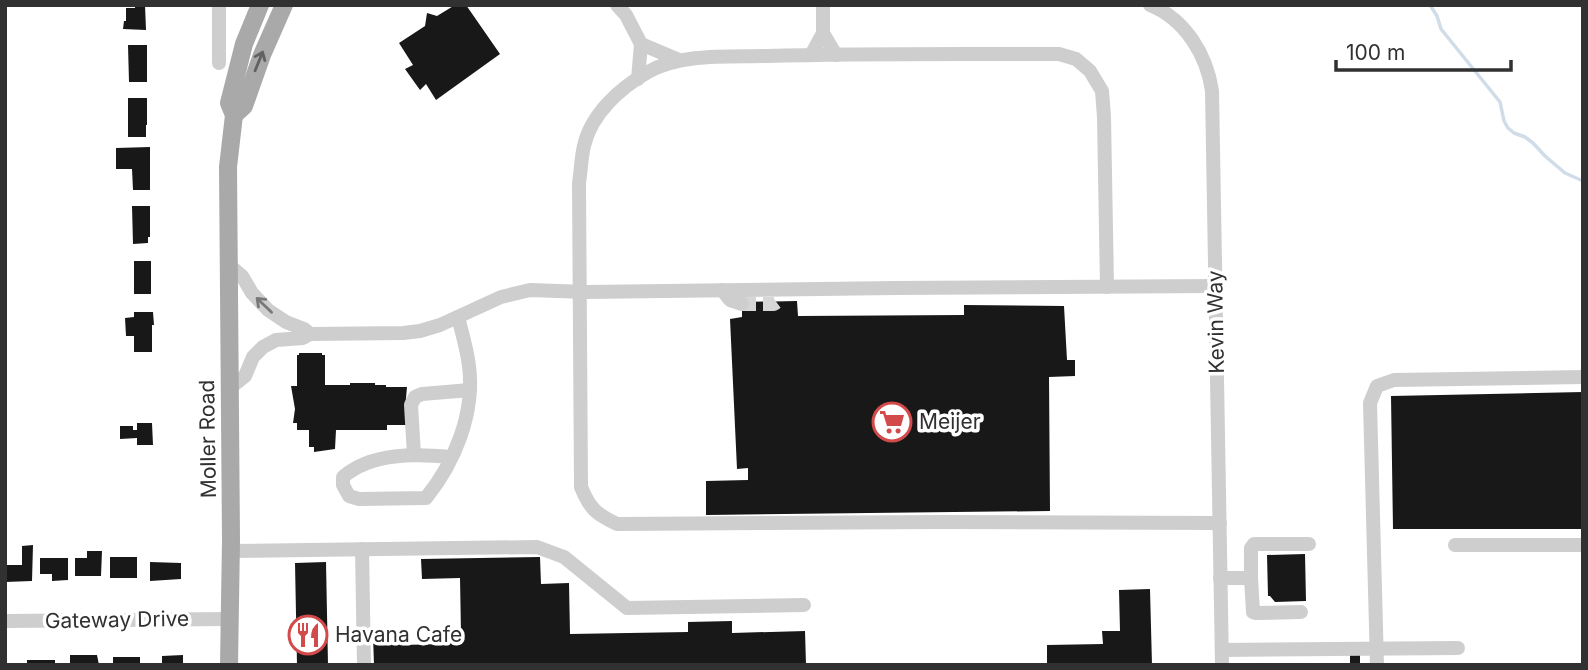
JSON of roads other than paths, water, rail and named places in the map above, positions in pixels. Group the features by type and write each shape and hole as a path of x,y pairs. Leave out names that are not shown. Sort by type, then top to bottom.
{"main road":[{"name":"Moller Road","path":"229,665 231,551 228,167 233,114 229,103 244,44 260,5"},
{"path":"233,114 244,106 284,5"}],"street":[{"path":"219,5 219,63"},
{"path":"617,5 626,15 641,44 638,79"},
{"path":"811,55 823,33 823,5"},
{"name":"Kevin Way","path":"1150,5 1169,16 1193,40 1204,59 1213,97 1222,658"},
{"path":"823,33 836,55"},
{"path":"641,44 679,60"},
{"path":"1107,287 1104,117 1101,91 1090,71 1076,59 1059,54 732,57 679,60 649,71 624,89 597,115 584,145 579,183 581,487 588,503 601,516 617,524 1220,523"},
{"path":"229,265 242,276 252,293 268,310 310,334"},
{"path":"230,388 245,376 253,357 276,340 303,338 310,334 411,332 429,329 521,291 722,290 782,295 1216,286"},
{"path":"722,290 730,300 742,304"},
{"path":"451,457 422,454 372,460 353,468 343,477 342,485 349,496 359,499 426,498 436,485 458,444 468,410 470,368 458,317"},
{"path":"1377,665 1370,403 1377,386 1394,380 1583,377"},
{"path":"414,456 411,405 415,397 470,390"},
{"path":"1301,612 1252,612 1251,548 1254,544 1309,544"},
{"path":"1455,545 1583,545"},
{"path":"231,551 537,547 564,557 627,608 804,605"},
{"path":"362,549 364,665"},
{"path":"1220,578 1251,578"},
{"name":"Gateway Drive","path":"5,621 230,618"},
{"path":"1222,658 1257,658 1376,648 1458,648"}],"waterway":[{"path":"1430,5 1441,29 1500,102 1508,128 1533,143 1565,173 1583,181"}],"tunnel":[{"path":"742,304 774,304 778,301"}],"place":[{"name":"Meijer","path":"892,422"},
{"name":"Havana Cafe","path":"308,635"}]}
